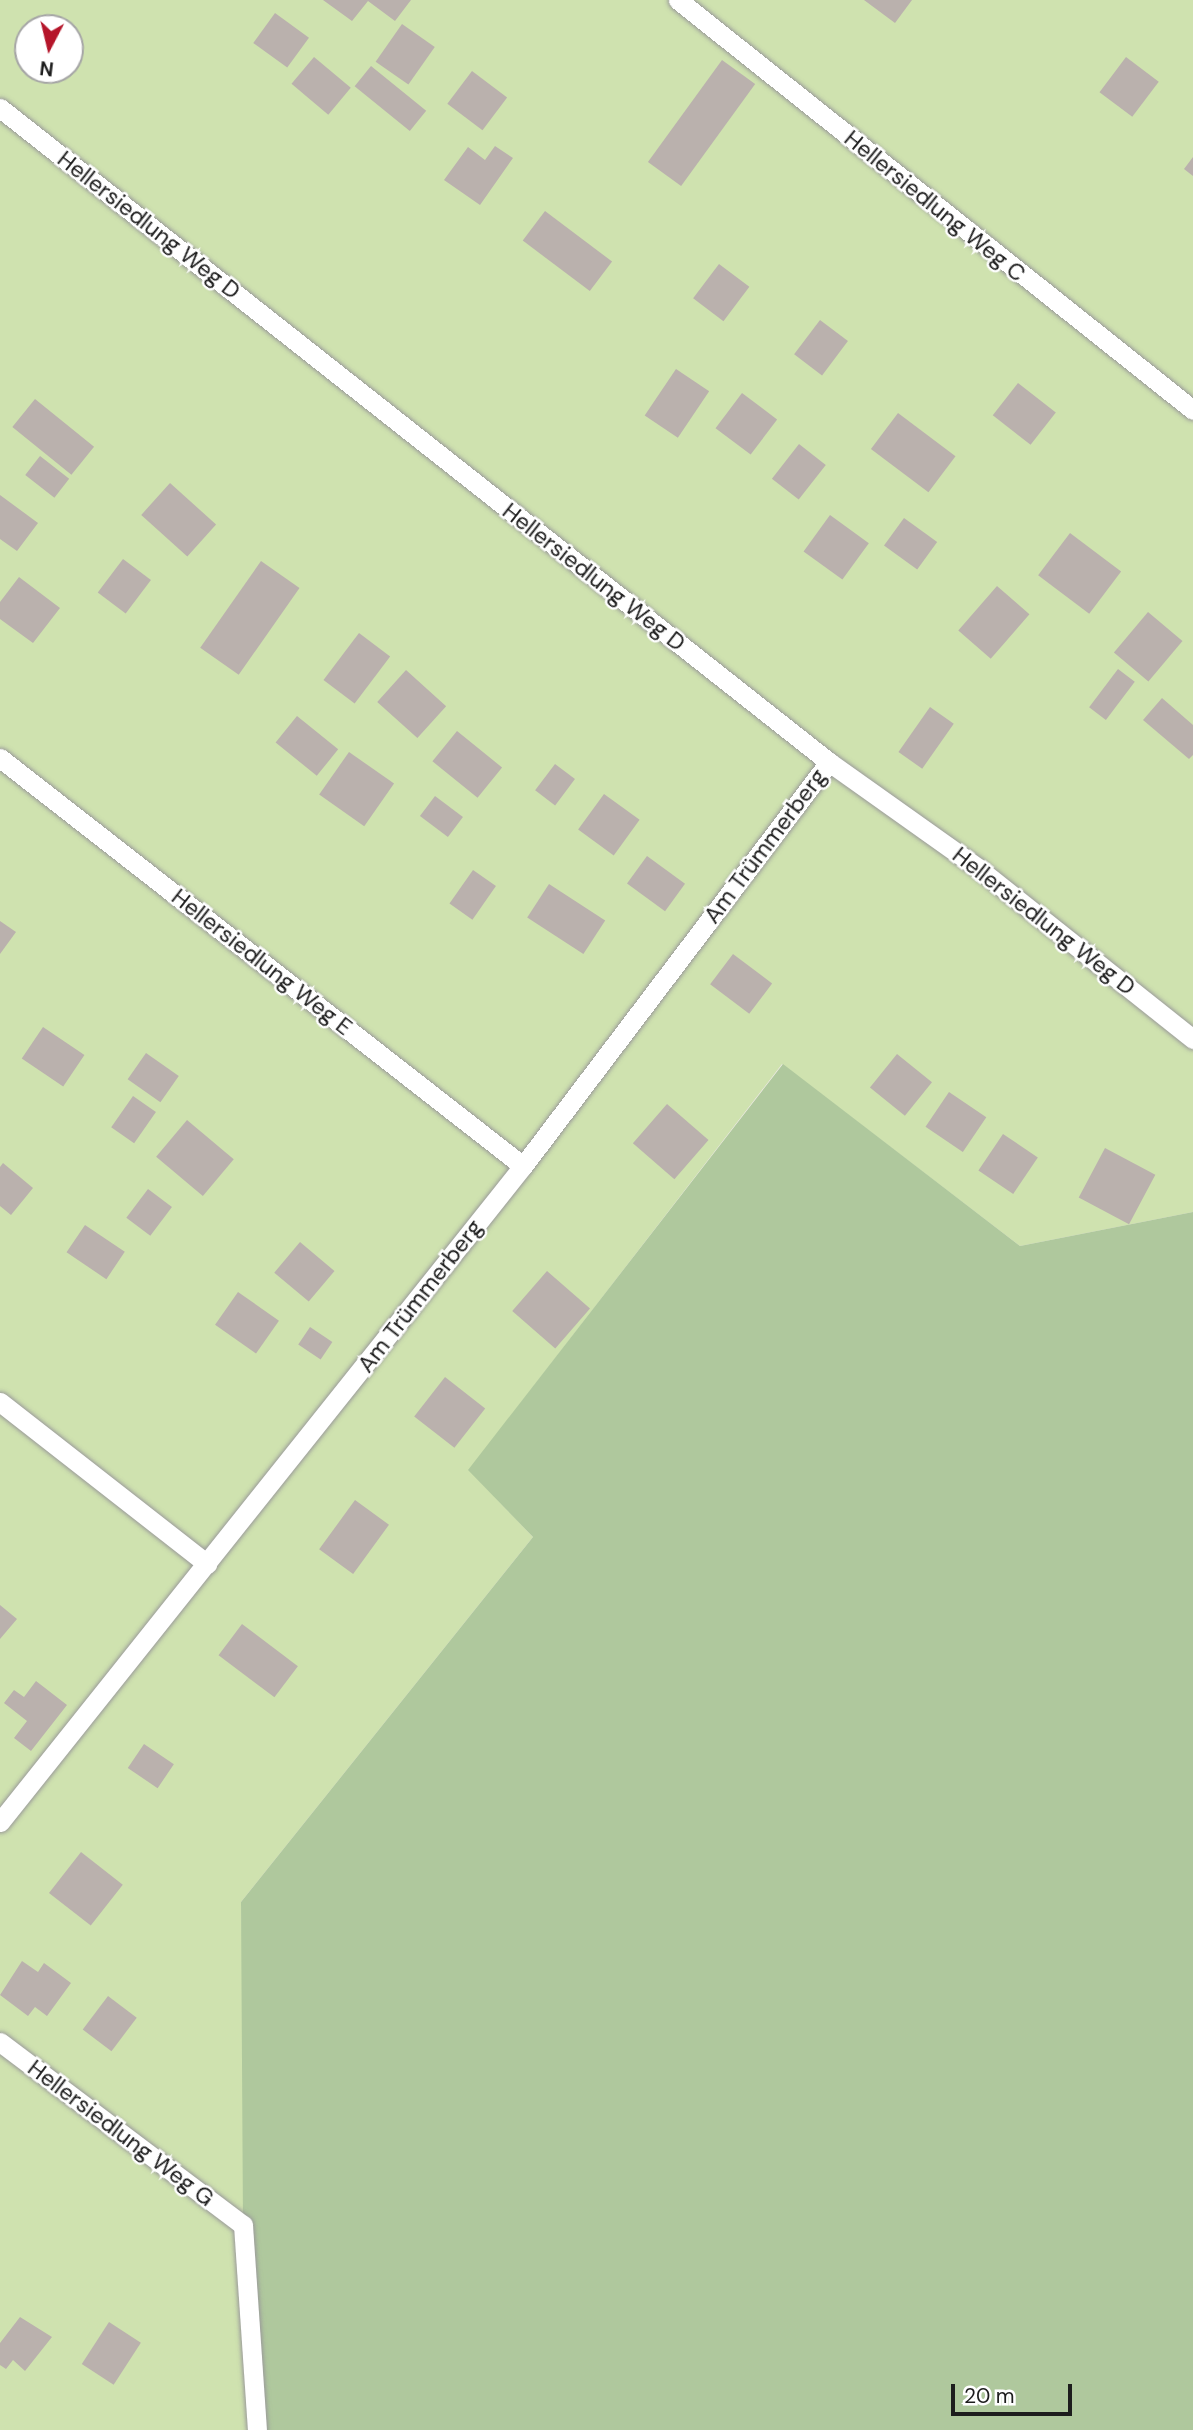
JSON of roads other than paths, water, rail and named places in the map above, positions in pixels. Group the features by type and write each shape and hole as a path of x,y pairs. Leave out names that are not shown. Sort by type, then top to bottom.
{"lane":[{"name":"Hellersiedlung Weg C","path":"678,0 1193,410"},
{"name":"Hellersiedlung Weg D","path":"0,108 829,762 978,868 1193,1039"},
{"name":"Hellersiedlung Weg E","path":"0,758 523,1166"},
{"name":"Am Trümmerberg","path":"0,1822 523,1166 829,762"},
{"path":"0,1402 207,1564"},
{"name":"Hellersiedlung Weg G","path":"0,2042 243,2225 257,2430"}]}
